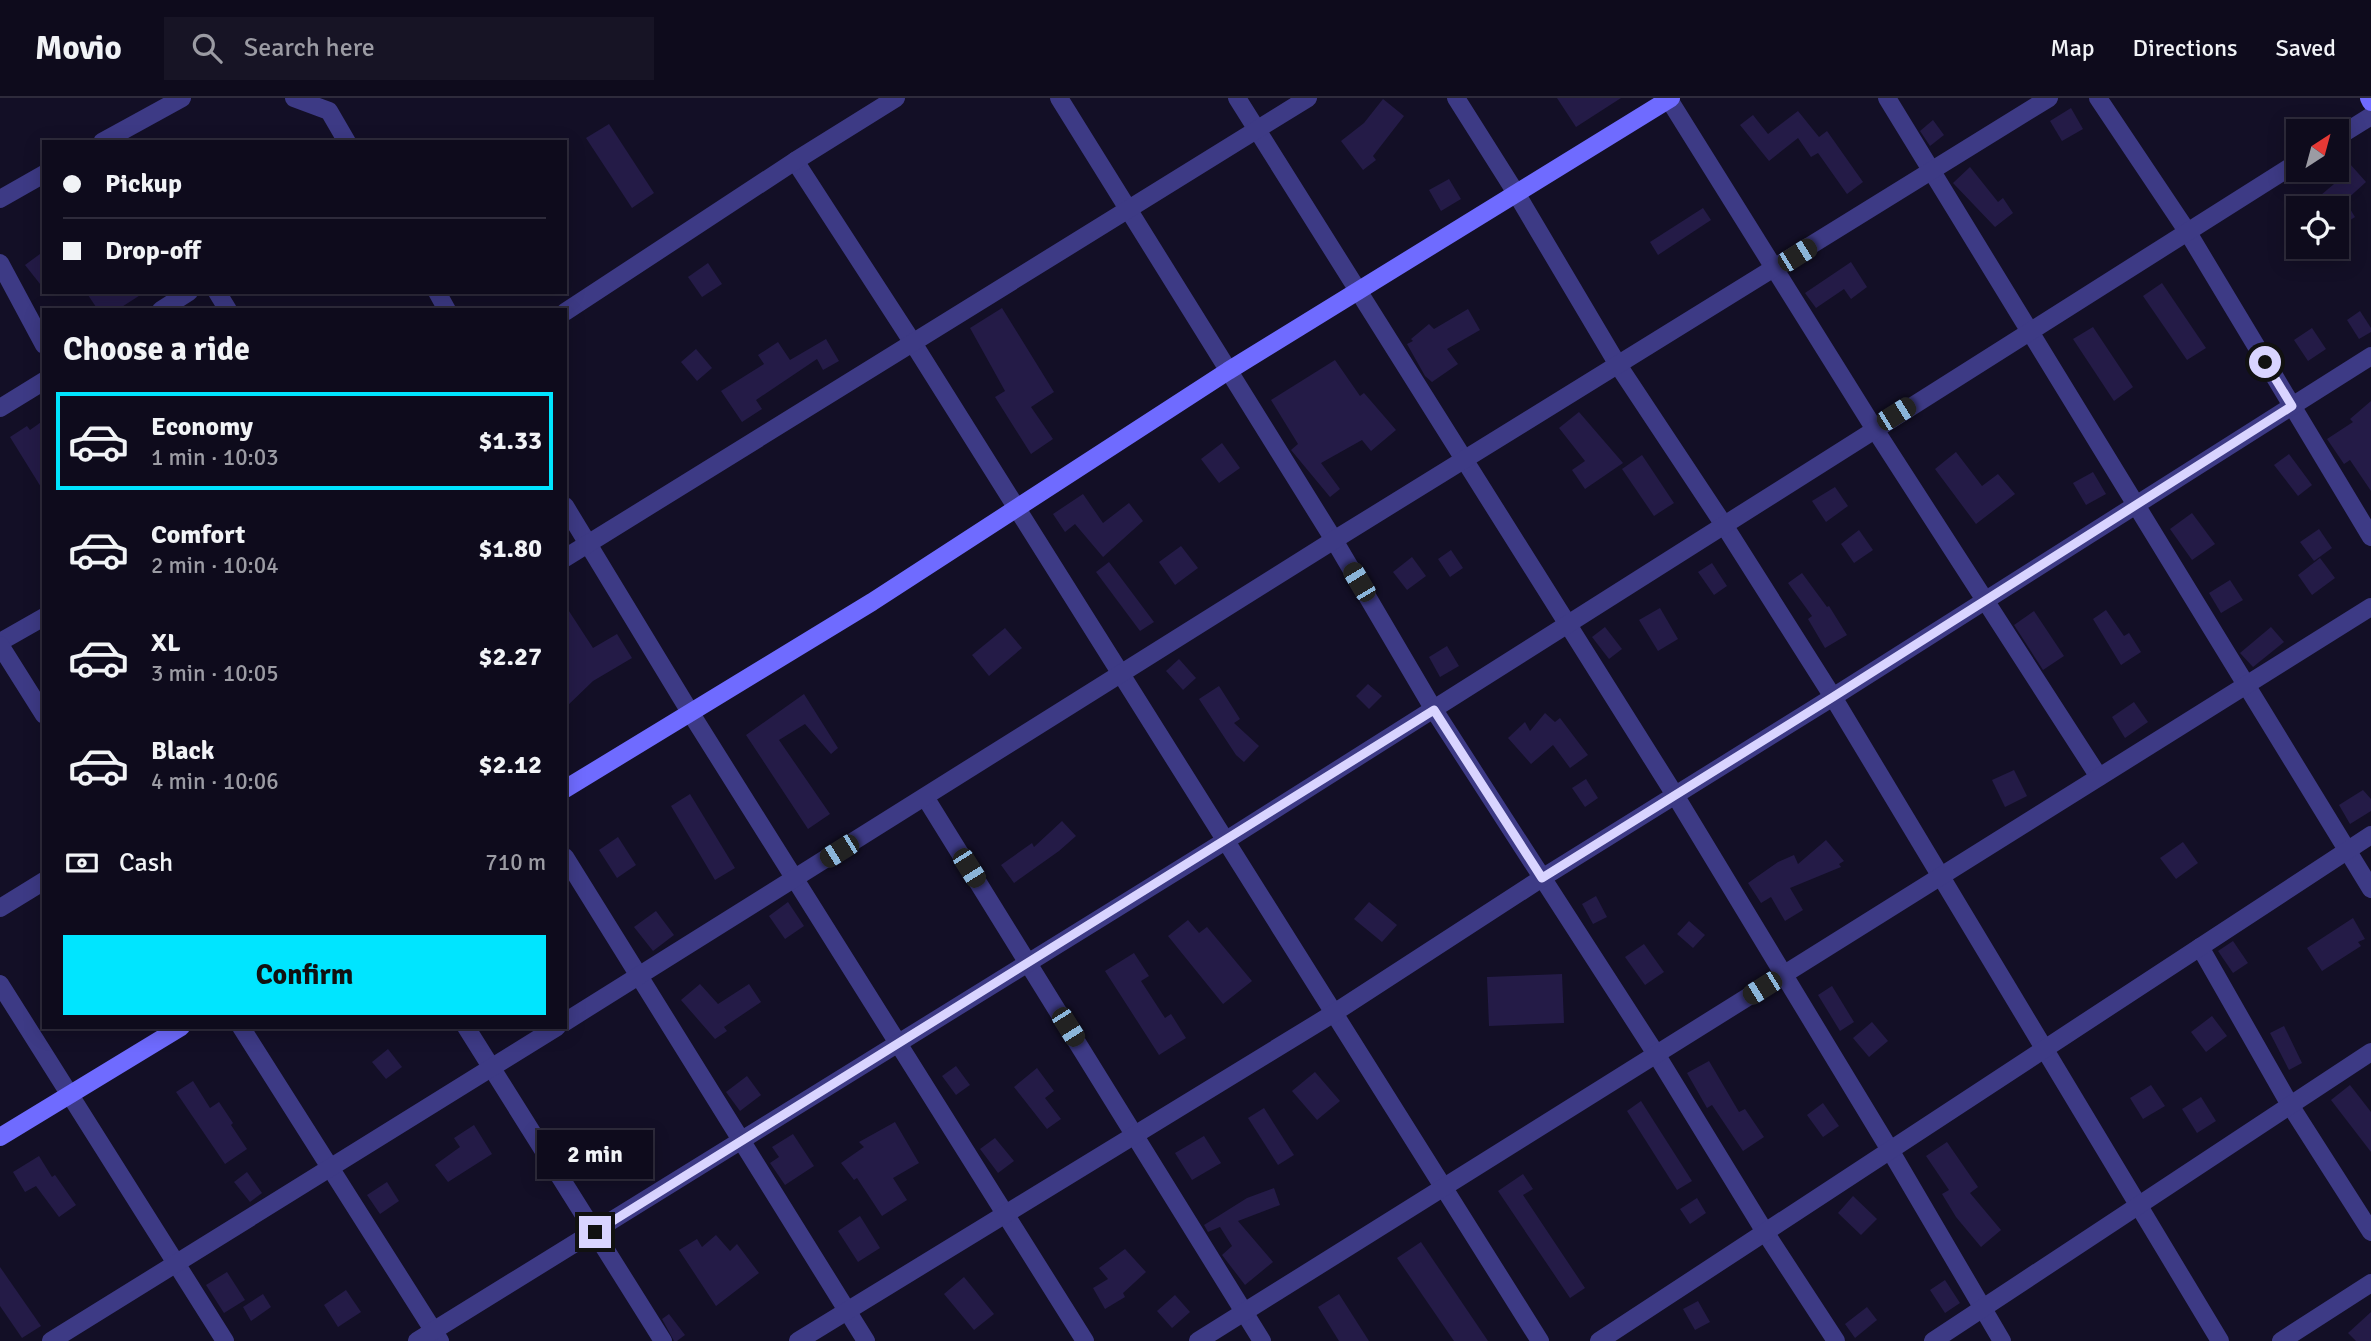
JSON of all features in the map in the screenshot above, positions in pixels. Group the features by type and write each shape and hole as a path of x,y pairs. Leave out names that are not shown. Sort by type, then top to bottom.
{"main road":[{"path":"567,788 872,602 1228,371 1669,98"},
{"path":"0,1137 178,1029"}],"street":[{"path":"115,139 182,98"},
{"path":"294,98 329,111 346,140"},
{"path":"567,311 794,161 896,98"},
{"path":"1059,98 1334,540 1434,710 1656,1054 1765,1232 1836,1341"},
{"path":"1237,98 1675,795 2002,1341"},
{"path":"567,557 1308,98"},
{"path":"1456,98 1618,365 1833,697 2220,1341"},
{"path":"1669,98 1874,428 2099,777"},
{"path":"1887,98 2371,889"},
{"path":"567,1021 1334,540 2049,98"},
{"path":"2098,98 2187,232 2371,537"},
{"path":"2349,130 2371,116"},
{"path":"794,161 913,343 1540,1341"},
{"path":"417,1341 437,1336 595,1232 1434,710 1874,428 2286,170"},
{"path":"0,199 42,175"},
{"path":"0,263 42,341"},
{"path":"164,308 187,294"},
{"path":"798,1341 1334,1013 1542,878 2371,356"},
{"path":"0,408 42,382"},
{"path":"567,509 690,712 1085,1341"},
{"path":"1198,1341 2371,607"},
{"path":"42,618 0,644 42,712"},
{"path":"925,797 1262,1341"},
{"path":"1599,1341 2371,835"},
{"path":"567,860 866,1341"},
{"path":"0,908 42,882"},
{"path":"2200,947 2290,1105 2371,1232"},
{"path":"0,984 225,1341"},
{"path":"242,1029 437,1336"},
{"path":"467,1029 663,1341"},
{"path":"51,1341 554,1029"},
{"path":"1933,1341 2371,1052"},
{"path":"2281,1341 2371,1283"}],"building":[{"path":"1557,98 1621,98 1576,127"},
{"path":"1383,99 1404,116 1373,156 1376,160 1363,170 1341,141 1364,123"},
{"path":"2071,108 2083,129 2062,141 2050,121"},
{"path":"1798,111 1819,137 1827,131 1863,182 1847,194 1818,153 1811,157 1798,138 1769,161 1740,125 1753,115 1768,134"},
{"path":"1933,120 1944,135 1930,146 1920,131"},
{"path":"609,124 654,193 632,208 586,138"},
{"path":"2349,165 2366,182 2349,197 2322,196 2334,184 2333,182 2349,182"},
{"path":"1970,167 1998,202 2003,198 2013,213 1995,227 1953,183"},
{"path":"1449,179 1461,199 1441,211 1429,190"},
{"path":"2349,207 2355,217 2349,221"},
{"path":"1703,208 1711,220 1658,255 1650,242"},
{"path":"42,252 42,286 25,265"},
{"path":"1851,262 1867,287 1851,299 1844,289 1816,308 1805,293"},
{"path":"708,263 722,284 702,297 688,277"},
{"path":"2162,283 2206,348 2187,360 2143,296"},
{"path":"87,294 142,294 120,308 97,308"},
{"path":"1002,308 1054,392 1031,407 1053,439 1031,454 995,397 1005,391 970,328"},
{"path":"1468,309 1480,330 1447,349 1458,364 1432,382 1425,376 1407,344 1429,324 1434,329"},
{"path":"2360,311 2371,332 2359,339 2347,320"},
{"path":"2093,327 2133,387 2114,401 2073,339"},
{"path":"2312,328 2326,349 2308,361 2294,340"},
{"path":"826,339 839,361 823,370 817,359 756,400 762,409 742,422 721,391 764,364 758,355 778,342 790,360"},
{"path":"696,349 712,368 697,381 681,362"},
{"path":"1335,360 1360,396 1364,393 1396,430 1371,451 1362,440 1321,463 1340,489 1330,497 1291,450 1298,444 1271,400"},
{"path":"2371,401 2371,491 2350,460 2344,464 2327,439 2353,422 2350,419"},
{"path":"1579,412 1623,463 1585,489 1572,470 1585,461 1559,428"},
{"path":"42,421 42,489 10,437 27,426 30,430"},
{"path":"1222,443 1240,468 1219,483 1201,459"},
{"path":"1956,452 1982,486 1998,474 2015,494 1976,524 1935,469"},
{"path":"2289,454 2312,485 2298,496 2274,465"},
{"path":"1642,455 1674,503 1654,516 1622,469"},
{"path":"2093,472 2106,494 2086,505 2073,483"},
{"path":"1835,487 1848,506 1826,522 1812,501"},
{"path":"1083,494 1103,523 1129,503 1143,521 1103,557 1075,524 1065,532 1053,514"},
{"path":"2192,513 2215,544 2192,560 2170,529"},
{"path":"2319,529 2332,548 2314,561 2300,542"},
{"path":"1859,530 1873,550 1854,563 1841,544"},
{"path":"1181,546 1198,568 1175,585 1159,562"},
{"path":"1451,550 1463,568 1450,577 1438,559"},
{"path":"1412,557 1426,576 1407,590 1393,572"},
{"path":"2320,558 2335,578 2312,595 2298,575"},
{"path":"1109,562 1154,622 1140,631 1096,572"},
{"path":"1712,563 1727,586 1714,595 1698,572"},
{"path":"1802,573 1827,607 1829,606 1847,635 1825,648 1808,619 1812,616 1788,583"},
{"path":"2230,580 2243,600 2221,613 2209,593"},
{"path":"567,608 593,648 617,634 632,658 593,681 567,706"},
{"path":"1660,608 1678,639 1658,651 1639,620"},
{"path":"2106,610 2124,636 2129,633 2141,652 2121,665 2093,619"},
{"path":"2034,611 2064,656 2043,670 2014,625"},
{"path":"1605,627 1622,649 1609,659 1592,637"},
{"path":"2271,627 2284,642 2253,667 2240,653"},
{"path":"1005,628 1022,648 989,676 972,655"},
{"path":"1447,646 1459,666 1440,677 1429,657"},
{"path":"1179,659 1196,678 1183,690 1166,671"},
{"path":"1368,684 1382,696 1369,709 1356,696"},
{"path":"1219,686 1240,719 1234,723 1259,746 1244,762 1236,755 1199,699"},
{"path":"804,694 838,748 831,754 805,724 779,740 830,814 808,829 746,735"},
{"path":"2134,702 2148,722 2125,738 2112,717"},
{"path":"1545,713 1555,722 1560,718 1588,755 1570,768 1553,745 1531,764 1508,738 1525,722 1530,731"},
{"path":"2014,770 2027,796 2005,807 1992,780"},
{"path":"1586,779 1598,798 1585,807 1572,788"},
{"path":"2363,790 2371,799 2371,811 2350,824 2339,805"},
{"path":"690,794 735,868 715,880 671,806"},
{"path":"1062,821 1076,836 1014,883 1001,865 1032,843 1034,847"},
{"path":"618,837 636,865 617,878 599,850"},
{"path":"1826,840 1844,861 1839,864 1841,867 1790,888 1803,910 1785,921 1771,897 1761,903 1748,883 1778,862 1794,855 1798,864"},
{"path":"2183,842 2198,863 2176,879 2160,858"},
{"path":"1596,896 1607,917 1593,924 1582,904"},
{"path":"788,902 804,926 785,939 769,916"},
{"path":"1369,902 1397,925 1382,942 1354,919"},
{"path":"656,911 674,935 653,951 634,927"},
{"path":"2353,918 2365,939 2358,942 2361,946 2322,971 2307,948"},
{"path":"1188,920 1199,933 1207,927 1252,981 1223,1004 1168,936"},
{"path":"1689,921 1705,935 1693,948 1677,934"},
{"path":"2233,941 2248,963 2233,973 2218,951"},
{"path":"1644,944 1664,972 1645,985 1625,957"},
{"path":"1134,953 1149,976 1141,981 1165,1018 1171,1014 1186,1038 1159,1055 1105,971"},
{"path":"1562,974 1564,1023 1489,1026 1487,977"},
{"path":"700,984 718,1004 749,984 761,1002 724,1027 727,1031 715,1039 681,1000"},
{"path":"1832,986 1854,1022 1840,1031 1818,995"},
{"path":"2212,1016 2227,1036 2206,1052 2191,1032"},
{"path":"1872,1022 1888,1041 1869,1057 1853,1038"},
{"path":"2284,1026 2302,1063 2289,1070 2270,1033"},
{"path":"388,1049 402,1067 386,1079 372,1062"},
{"path":"1709,1061 1739,1112 1745,1109 1764,1137 1743,1151 1712,1105 1707,1108 1687,1073"},
{"path":"956,1066 970,1085 956,1095 942,1076"},
{"path":"1037,1068 1054,1091 1045,1098 1061,1119 1047,1129 1014,1087"},
{"path":"1315,1072 1340,1101 1317,1120 1292,1091"},
{"path":"747,1076 761,1095 740,1111 726,1092"},
{"path":"193,1081 210,1108 219,1102 247,1149 225,1164 176,1092"},
{"path":"2151,1085 2165,1106 2143,1119 2130,1098"},
{"path":"2350,1085 2371,1112 2371,1152 2331,1100"},
{"path":"2201,1097 2216,1121 2197,1133 2182,1109"},
{"path":"1641,1101 1692,1181 1677,1190 1627,1111"},
{"path":"1823,1103 1839,1126 1823,1137 1807,1115"},
{"path":"1264,1108 1294,1155 1278,1165 1248,1118"},
{"path":"895,1122 919,1163 893,1178 907,1200 882,1216 857,1178 854,1180 841,1163 864,1147 859,1142"},
{"path":"474,1125 492,1154 448,1182 435,1165 460,1147 454,1138"},
{"path":"793,1134 814,1166 785,1185 770,1163 779,1157 772,1147"},
{"path":"1204,1136 1221,1163 1192,1180 1175,1153"},
{"path":"995,1138 1014,1161 998,1173 980,1149"},
{"path":"1947,1142 1978,1187 1970,1193 2001,1230 1981,1247 1956,1217 1942,1194 1949,1190 1926,1156"},
{"path":"39,1156 52,1177 55,1175 76,1205 59,1217 36,1186 25,1192 13,1172"},
{"path":"247,1172 262,1193 250,1202 234,1182"},
{"path":"1523,1174 1533,1189 1523,1195 1585,1288 1570,1298 1498,1191"},
{"path":"387,1182 399,1201 380,1214 367,1195"},
{"path":"1274,1188 1280,1205 1238,1221 1273,1262 1245,1285 1222,1255 1232,1246 1220,1227 1208,1232 1204,1225 1247,1198"},
{"path":"1853,1196 1877,1219 1861,1235 1838,1213"},
{"path":"1697,1198 1706,1213 1690,1224 1680,1209"},
{"path":"860,1216 880,1248 858,1262 838,1231"},
{"path":"716,1235 730,1251 737,1244 759,1273 716,1306 679,1250 697,1239 702,1247"},
{"path":"1421,1242 1488,1341 1454,1341 1397,1258"},
{"path":"1125,1249 1146,1272 1123,1293 1125,1297 1105,1309 1093,1288 1108,1279 1099,1268"},
{"path":"0,1267 41,1326 22,1338 0,1306"},
{"path":"227,1272 245,1300 224,1313 206,1285"},
{"path":"964,1277 994,1314 974,1330 944,1294"},
{"path":"1945,1280 1960,1303 1945,1313 1930,1290"},
{"path":"346,1290 361,1312 338,1327 324,1305"},
{"path":"263,1294 271,1307 251,1321 243,1307"},
{"path":"1339,1294 1369,1341 1339,1341 1318,1307"},
{"path":"1175,1295 1190,1312 1172,1328 1157,1311"},
{"path":"1698,1301 1710,1322 1695,1330 1683,1309"},
{"path":"1867,1307 1877,1320 1855,1338 1845,1324"},
{"path":"2371,1312 2371,1341 2356,1341 2348,1333"},
{"path":"669,1314 685,1335 677,1341 674,1341 662,1319"}],"route":[{"path":"595,1232 1434,710 1542,878 2292,406 2265,362"}]}
